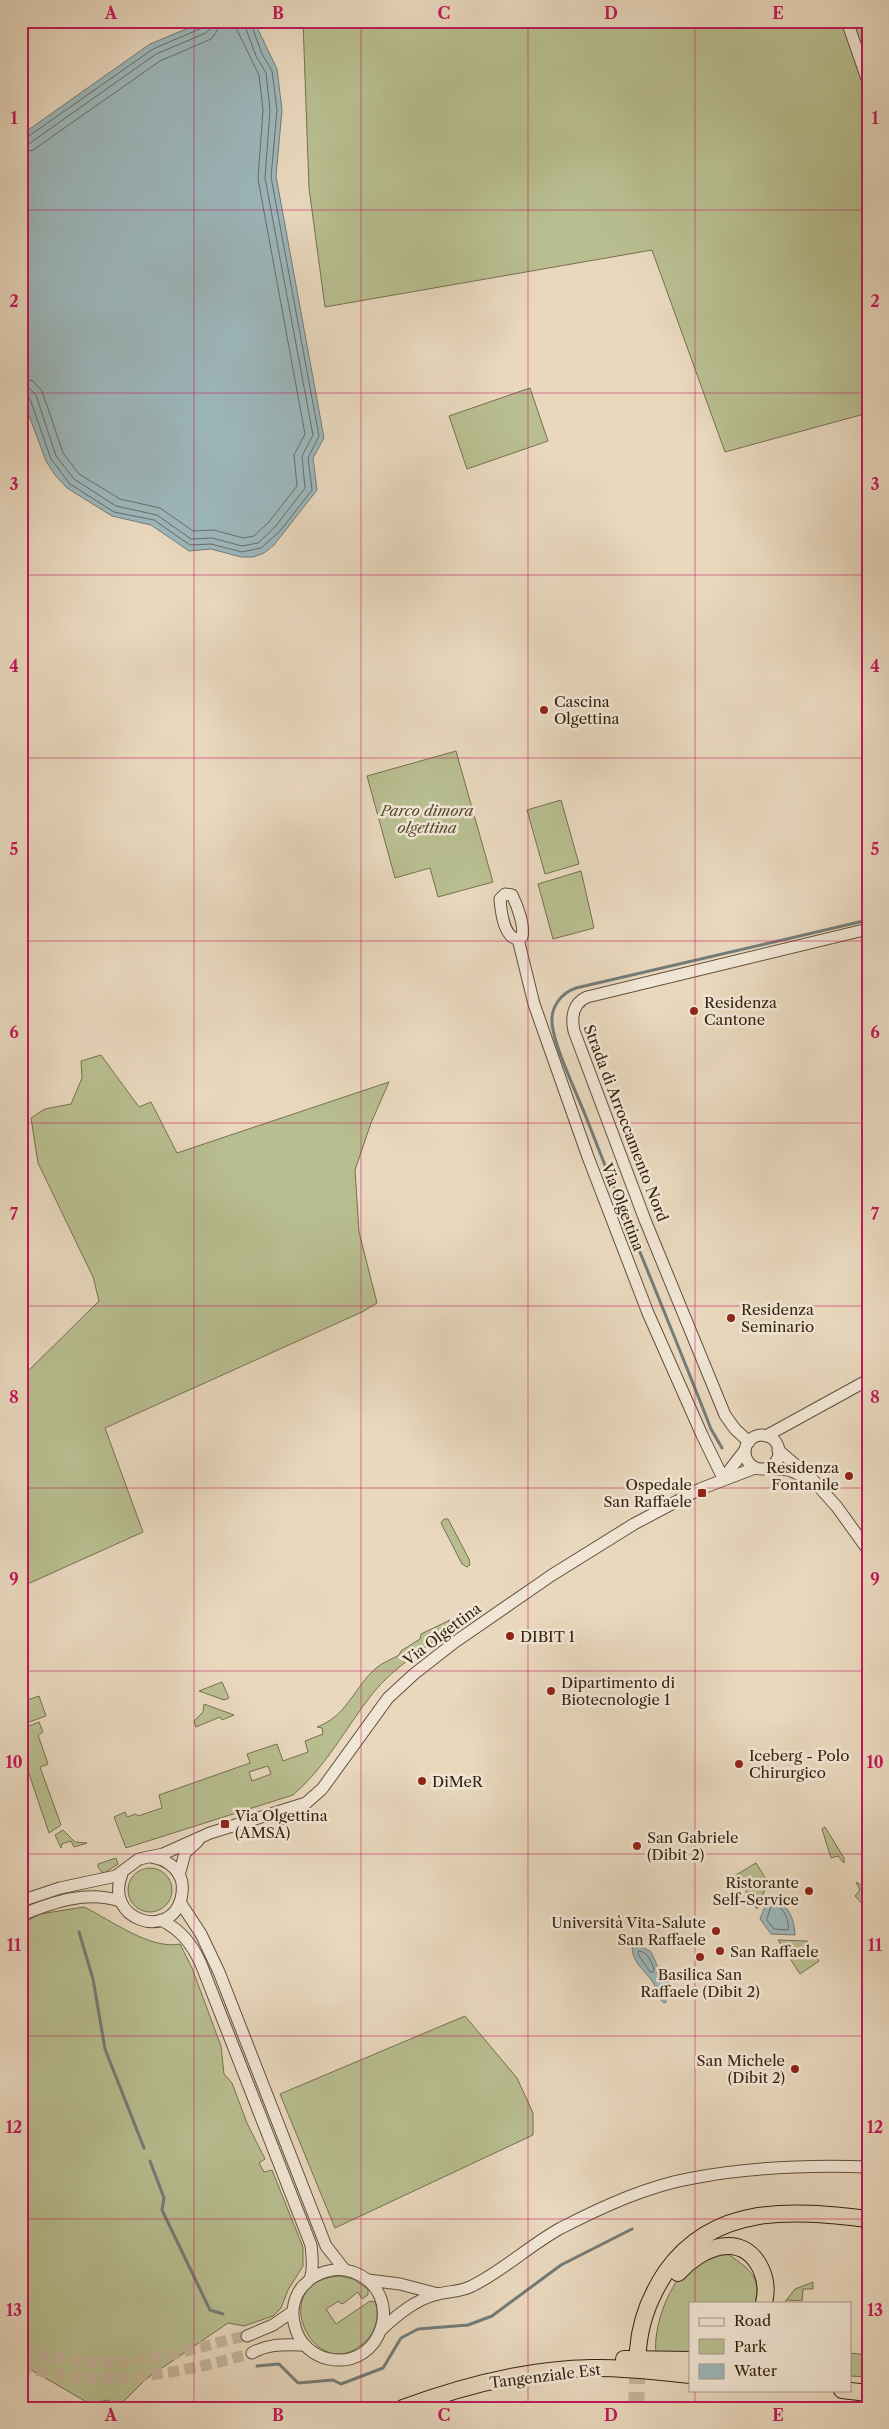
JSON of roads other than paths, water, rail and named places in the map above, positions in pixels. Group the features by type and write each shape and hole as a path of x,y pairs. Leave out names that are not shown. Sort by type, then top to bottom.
{"highway":[{"path":"764,2302 766,2290 764,2277 752,2256 742,2249 732,2246 707,2250 693,2258 683,2267 663,2295 643,2350 644,2316 657,2286 684,2251 708,2233 735,2222 777,2214 812,2212 868,2219"},
{"path":"576,2369 583,2364 614,2360 689,2360"},
{"name":"Tangenziale Est","path":"402,2408 487,2382 576,2369 613,2368 689,2375"},
{"path":"852,2391 868,2393"}],"street":[{"path":"847,21 868,82"},
{"name":"Strada di Arroccamento Nord","path":"747,1446 728,1420 645,1220 574,1031 573,1014 580,1000 587,997 868,929"},
{"name":"Via Olgettina","path":"518,939 534,1004 560,1080 627,1258 648,1313 723,1478"},
{"path":"817,1484 792,1471 755,1468 746,1459 747,1446 755,1437 766,1436 868,1380"},
{"path":"768,1468 775,1462 778,1448 796,1420"},
{"path":"766,1436 817,1484 844,1516 868,1550"},
{"name":"Via Olgettina","path":"723,1478 747,1446"},
{"name":"Via Olgettina","path":"21,1902 60,1888 101,1881 122,1874 133,1862 206,1835 291,1809 309,1801 322,1789 388,1698 423,1667 515,1600 599,1544 668,1505 723,1478 755,1468"},
{"name":"Via Olgettina","path":"179,1875 186,1853 206,1835"},
{"path":"122,1874 118,1890 120,1901 126,1911 134,1918 145,1922 161,1920 171,1915 180,1902 183,1891 179,1875 170,1864 150,1857"},
{"path":"21,1915 53,1903 83,1897 101,1896 120,1901"},
{"path":"180,1902 190,1915 211,1953 326,2246 344,2269 368,2280 400,2284 438,2294"},
{"path":"161,1920 178,1930 203,1969 308,2238 312,2254 310,2279"},
{"path":"381,2330 414,2304 438,2294 461,2291 481,2282 539,2242 605,2206 674,2182 748,2170 809,2166 868,2167"},
{"path":"344,2269 321,2272 310,2279 297,2296 292,2312 296,2333 305,2345 326,2358 346,2360 365,2352 378,2338 384,2313 376,2288 368,2280"},
{"path":"247,2336 273,2325 292,2312"},
{"path":"252,2352 272,2346 305,2345"}],"water":[{"path":"254,21 277,69 282,110 276,176 324,438 313,458 317,490 274,545 264,553 253,557 241,557 211,549 189,551 151,525 112,516 67,488 46,461 21,394 21,135 150,44 198,24"},
{"path":"769,1896 785,1906 791,1916 795,1935 771,1934 760,1919"},
{"path":"637,1944 651,1952 661,1974 675,1990 675,1995 665,1993 665,2003 660,1998 652,1981 635,1959 632,1948"}],"waterway":[{"path":"722,1448 711,1429 561,1057 553,1032 553,1011 558,1001 566,993 576,988 868,920"},
{"path":"79,1932 93,1979 105,2049 144,2148"},
{"path":"150,2161 164,2198 162,2210 210,2310 223,2314"},
{"path":"257,2366 279,2364 298,2383 333,2380 341,2384 383,2368 401,2338 418,2329 468,2325 492,2316 561,2265 632,2229"}],"tunnel":[{"path":"21,2351 71,2360 104,2362 138,2360 166,2356 247,2336"},
{"path":"21,2366 49,2373 78,2377 108,2378 167,2373 252,2353"},
{"path":"636,2408 638,2357"}],"place":[{"name":"Cascina Olgettina","path":"544,710"},
{"name":"Residenza Cantone","path":"694,1011"},
{"name":"Residenza Seminario","path":"731,1318"},
{"name":"Residenza Fontanile","path":"849,1476"},
{"name":"Ospedale San Raffaele","path":"702,1493"},
{"name":"DIBIT 1","path":"510,1636"},
{"name":"Dipartimento di Biotecnologie 1","path":"551,1691"},
{"name":"Iceberg - Polo Chirurgico","path":"739,1764"},
{"name":"DiMeR","path":"422,1781"},
{"name":"Via Olgettina (AMSA)","path":"225,1824"},
{"name":"San Gabriele (Dibit 2)","path":"637,1846"},
{"name":"Ristorante Self-Service","path":"809,1891"},
{"name":"Università Vita-Salute San Raffaele","path":"716,1931"},
{"name":"San Raffaele","path":"720,1951"},
{"name":"Basilica San Raffaele (Dibit 2)","path":"700,1957"},
{"name":"San Michele (Dibit 2)","path":"795,2069"}],"park label":[{"name":"Parco dimora olgettina","path":"427,818"}]}
